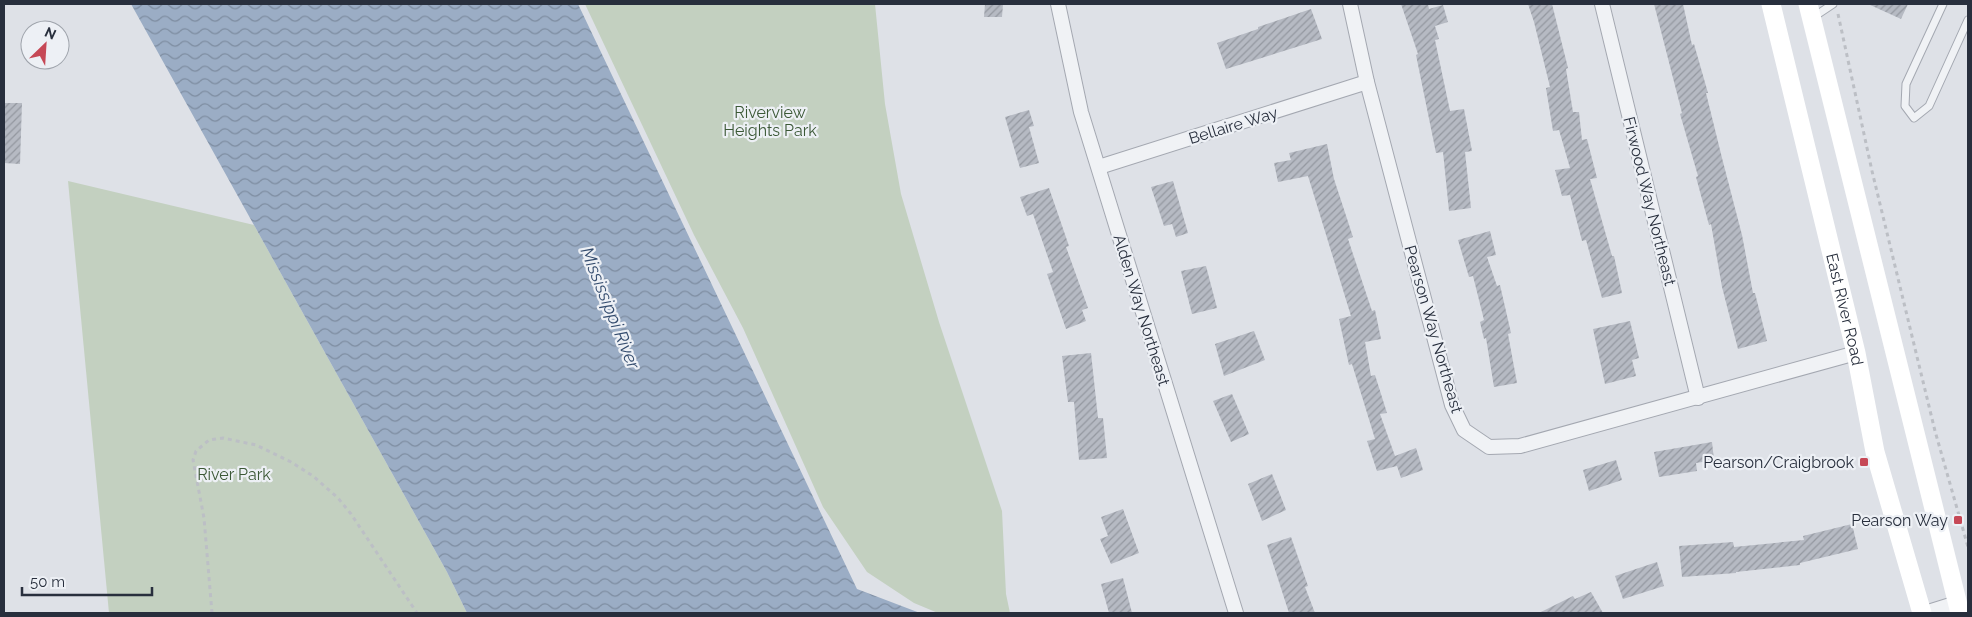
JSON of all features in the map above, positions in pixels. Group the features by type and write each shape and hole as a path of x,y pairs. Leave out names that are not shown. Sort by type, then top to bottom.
{"main road":[{"name":"East River Road","path":"1771,4 1856,353 1875,452 1923,613"},
{"path":"1810,11 1960,606"}],"street":[{"name":"Alden Way Northeast","path":"1058,4 1081,112 1236,613"},
{"name":"Pearson Way Northeast","path":"1350,4 1367,82 1452,405 1464,430 1489,447 1520,446 1856,353"},
{"name":"Firwood Way Northeast","path":"1602,4 1698,398"},
{"name":"Bellaire Way","path":"1099,167 1367,82"},
{"path":"1923,613 1960,606"}],"lane":[{"path":"1943,4 1906,84 1906,106 1914,118 1929,106 1968,20"},
{"path":"1810,11 1835,7"}],"path":[{"path":"1835,7 1872,171 1935,431 1968,547"},
{"path":"212,613 204,518 193,460 196,451 209,440 223,438 256,445 291,462 328,488 351,514 417,613"}],"green space":[{"name":"Riverview Heights Park","path":"585,4 875,4 885,104 901,194 939,322 1002,511 1006,594 1010,613 938,613 914,603 867,572 823,507 743,328 694,235"},
{"name":"River Park","path":"68,181 254,225 447,572 467,613 109,613"}],"water":[{"name":"Mississippi River","path":"131,4 578,4 857,589 920,613 467,613 447,572"}],"building":[{"path":"985,4 1003,4 1002,17 984,17"},
{"path":"1401,4 1428,4 1429,9 1443,5 1448,22 1435,26 1439,39 1435,40 1450,111 1464,109 1472,151 1465,152 1471,208 1449,211 1443,152 1436,153 1416,55 1418,54"},
{"path":"1528,4 1552,4 1568,68 1566,69 1573,112 1579,112 1582,140 1587,139 1597,178 1590,179 1612,256 1614,256 1622,293 1602,298 1586,240 1582,241 1570,195 1562,196 1555,170 1570,168 1559,130 1553,131 1546,88 1550,87"},
{"path":"1654,4 1683,4 1692,45 1694,44 1708,93 1706,93 1742,235 1753,293 1755,293 1767,341 1738,349 1722,287 1711,224 1709,225 1696,177 1698,176 1680,114 1682,113"},
{"path":"1868,4 1908,4 1901,19"},
{"path":"1311,9 1322,39 1226,69 1217,43"},
{"path":"4,103 22,103 20,164 4,163"},
{"path":"1029,110 1034,126 1029,127 1039,163 1020,168 1005,117"},
{"path":"1327,144 1334,179 1353,237 1348,239 1372,311 1375,310 1381,339 1365,342 1371,376 1375,375 1387,413 1380,414 1395,456 1416,448 1423,470 1401,478 1397,466 1377,471 1367,441 1375,439 1352,364 1349,365 1339,319 1351,316 1308,176 1278,182 1274,163 1291,160 1289,153"},
{"path":"1173,181 1188,233 1176,237 1172,224 1164,226 1151,187"},
{"path":"1049,188 1069,246 1066,247 1088,308 1082,310 1086,321 1066,329 1047,274 1053,272 1033,214 1027,216 1020,197"},
{"path":"1490,231 1496,255 1487,257 1497,286 1500,285 1511,333 1508,334 1517,383 1494,387 1486,338 1484,339 1480,322 1484,320 1473,276 1469,277 1458,240"},
{"path":"1206,266 1217,308 1192,314 1181,271"},
{"path":"1630,321 1639,358 1632,360 1636,376 1605,384 1593,329"},
{"path":"1254,331 1265,360 1224,376 1215,344"},
{"path":"1091,353 1098,418 1103,418 1107,458 1079,460 1074,402 1068,402 1062,356"},
{"path":"1232,394 1249,434 1231,442 1213,401"},
{"path":"1712,442 1714,460 1696,463 1697,471 1659,477 1654,452"},
{"path":"1616,460 1622,480 1589,491 1583,470"},
{"path":"1272,474 1286,510 1262,521 1248,484"},
{"path":"1123,509 1139,553 1111,564 1100,539 1108,536 1101,517"},
{"path":"1852,524 1858,549 1800,563 1800,565 1682,577 1679,546 1733,542 1734,547 1804,540 1803,536"},
{"path":"1291,537 1308,586 1305,587 1315,613 1289,613 1267,545"},
{"path":"1657,562 1664,586 1623,599 1615,576"},
{"path":"1123,578 1132,613 1109,613 1101,584"},
{"path":"1591,592 1603,613 1539,613 1573,596 1575,599"}],"place":[{"name":"Pearson/Craigbrook","path":"1864,462"},
{"name":"Pearson Way","path":"1958,520"}]}
